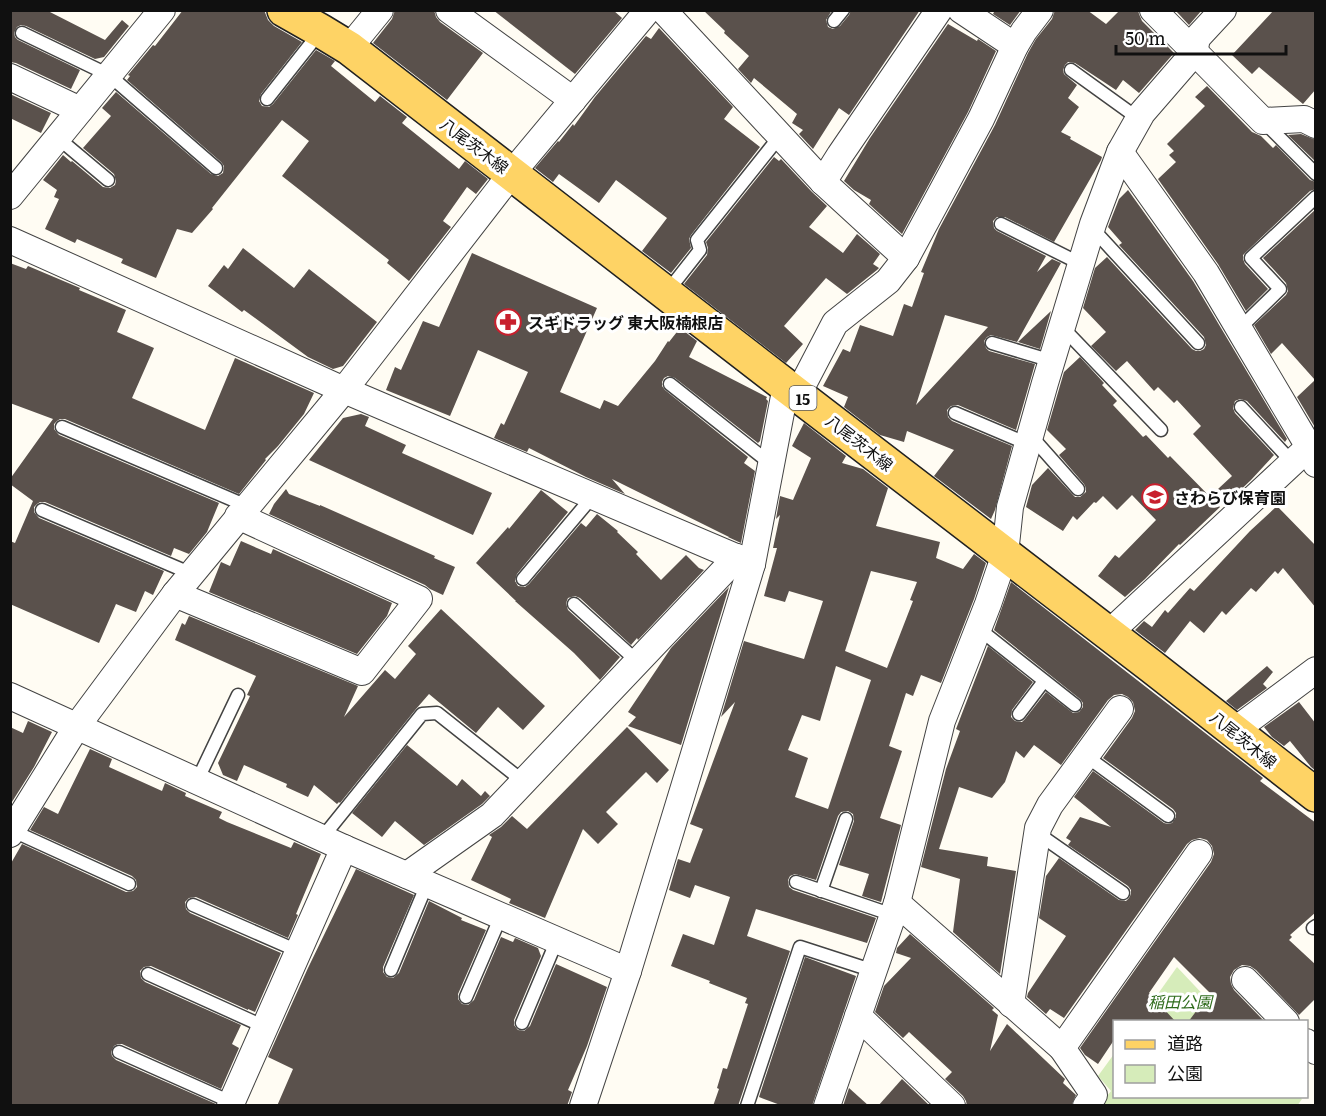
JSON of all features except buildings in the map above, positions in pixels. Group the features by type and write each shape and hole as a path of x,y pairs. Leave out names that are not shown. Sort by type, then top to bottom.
{"main road":[{"name":"八尾茨木線","path":"284,10 349,48 1316,795"}],"street":[{"path":"10,196 162,10"},
{"path":"349,48 380,10"},
{"path":"449,10 573,100"},
{"path":"12,832 22,807 77,726 175,594 344,390 512,173 648,10"},
{"path":"663,10 824,182 906,258"},
{"path":"824,182 939,10"},
{"path":"961,10 1015,46"},
{"path":"583,1106 628,971 792,390 835,323 888,281 906,258 981,119 1015,46 1040,10"},
{"path":"1153,10 1263,121 1312,116"},
{"path":"827,1106 895,909 942,721 979,629 1005,554 1010,507 1092,228 1120,152 1142,113 1194,53 1197,38 1223,10"},
{"path":"10,77 80,110"},
{"path":"1109,633 1305,458 1239,329 1206,273 1120,152"},
{"path":"10,240 344,390 745,561"},
{"path":"175,594 362,672 419,599 242,511"},
{"path":"417,880 492,815 638,662 745,561"},
{"path":"1234,730 1316,670"},
{"path":"10,696 333,843 628,971"},
{"path":"1011,1004 1038,828 1050,805 1120,709"},
{"path":"230,1104 298,951 333,843"},
{"path":"1062,1048 1199,853"},
{"path":"895,909 1062,1048 1094,1095 1086,1106"},
{"path":"1245,980 1284,1020"},
{"path":"858,1016 952,1106"}],"lane":[{"path":"834,21 843,10"},
{"path":"267,99 321,31"},
{"path":"22,33 109,75 216,168"},
{"path":"1071,70 1139,119"},
{"path":"1263,121 1316,174"},
{"path":"666,293 700,250 697,240 780,136"},
{"path":"58,138 108,180"},
{"path":"1239,329 1280,289 1251,258 1316,197"},
{"path":"1001,224 1081,264"},
{"path":"1092,228 1198,343"},
{"path":"1062,327 1161,429"},
{"path":"992,343 1052,361"},
{"path":"670,384 771,464"},
{"path":"1240,407 1305,458"},
{"path":"955,413 1029,440 1078,489"},
{"path":"62,427 242,511"},
{"path":"522,579 593,496"},
{"path":"42,510 192,574"},
{"path":"574,604 638,662"},
{"path":"979,629 1075,705"},
{"path":"1019,714 1044,681"},
{"path":"197,781 238,695"},
{"path":"333,843 422,714 437,713 524,782"},
{"path":"1086,756 1168,816"},
{"path":"821,891 846,819"},
{"path":"12,832 129,884"},
{"path":"1038,833 1123,893"},
{"path":"391,970 417,880"},
{"path":"795,882 821,891 895,909"},
{"path":"193,905 298,951"},
{"path":"466,997 501,916"},
{"path":"522,1023 557,940"},
{"path":"750,1104 800,947 874,971"},
{"path":"148,974 265,1027"},
{"path":"119,1052 230,1104"}],"green space":[{"name":"稲田公園","path":"1177,967 1227,1020 1139,1020"},
{"path":"1113,1055 1113,1098 1302,1099 1297,1106 1100,1105 1111,1091 1098,1076"}],"place":[{"name":"スギドラッグ 東大阪楠根店","path":"508,322"},
{"name":"さわらび保育園","path":"1155,497"}]}
